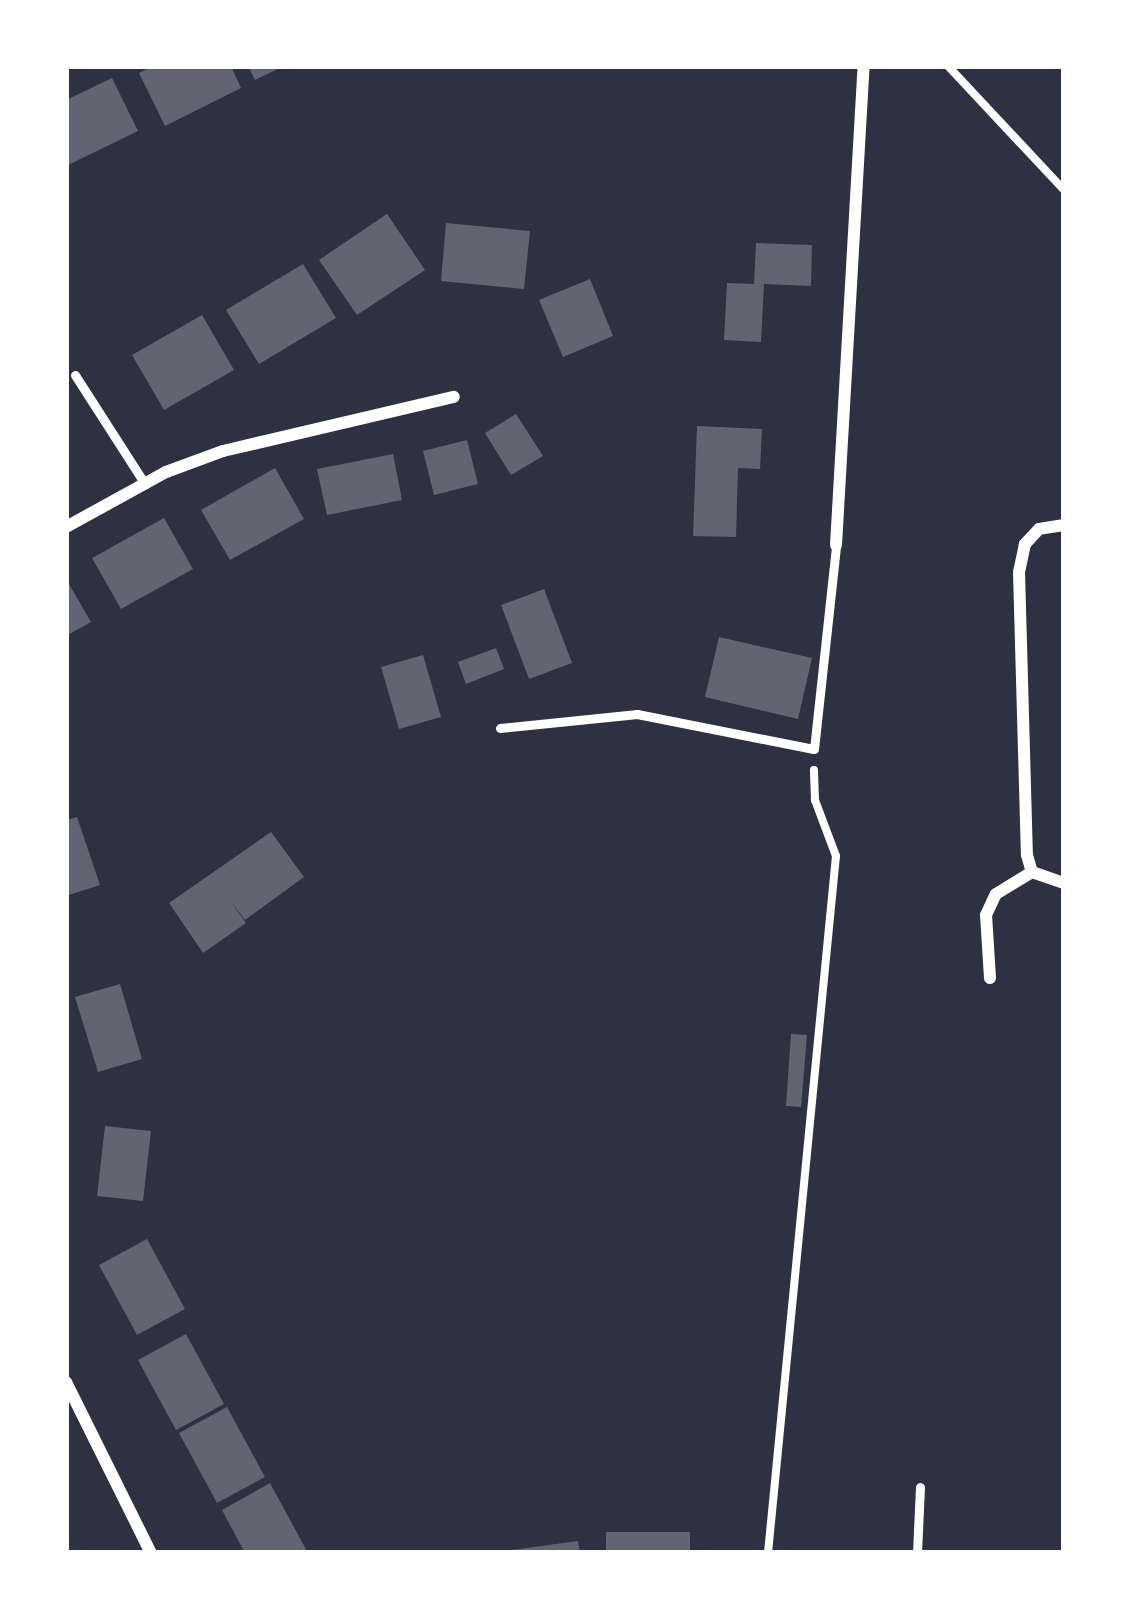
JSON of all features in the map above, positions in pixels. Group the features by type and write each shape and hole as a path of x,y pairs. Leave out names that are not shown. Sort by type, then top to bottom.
{"street":[{"path":"836,544 864,66"},
{"path":"66,527 145,484 274,436 454,397"},
{"path":"1032,872 1021,745 1018,572 1025,544 1039,529 1064,525"},
{"path":"1032,872 1064,883"},
{"path":"990,978 986,915 996,894 1032,872"},
{"path":"66,1382 151,1553"}],"lane":[{"path":"75,375 145,484"},
{"path":"500,728 637,714 814,749 836,544"},
{"path":"916,1553 920,1486"}],"path":[{"path":"948,66 1064,190"},
{"path":"767,1553 836,856 815,800 814,749"}],"building":[{"path":"153,66 231,66 241,88 165,126 139,73"},
{"path":"248,66 284,66 255,80"},
{"path":"112,78 138,131 66,166 66,100"},
{"path":"387,214 425,270 357,315 319,260"},
{"path":"446,223 530,231 524,289 441,281"},
{"path":"756,243 812,245 811,286 764,284 761,342 724,340 727,283 754,284"},
{"path":"303,264 336,318 259,364 226,310"},
{"path":"590,279 613,336 563,357 539,300"},
{"path":"202,315 234,370 164,410 132,355"},
{"path":"516,414 543,456 511,475 485,433"},
{"path":"697,426 762,429 760,469 738,468 736,537 693,536"},
{"path":"467,440 478,484 434,495 423,451"},
{"path":"393,454 402,500 327,515 317,469"},
{"path":"275,468 304,519 230,560 201,510"},
{"path":"164,518 193,569 121,609 92,558"},
{"path":"66,579 91,622 66,636"},
{"path":"544,589 572,663 529,679 501,605"},
{"path":"719,637 812,658 798,719 705,697"},
{"path":"496,648 504,669 466,684 458,662"},
{"path":"423,655 441,717 399,729 381,667"},
{"path":"77,817 100,885 66,896 66,820"},
{"path":"271,832 304,877 245,920 229,899 246,923 203,953 169,903"},
{"path":"120,984 142,1059 98,1072 75,997"},
{"path":"791,1034 807,1035 801,1107 786,1106"},
{"path":"105,1126 151,1131 143,1201 97,1196"},
{"path":"147,1239 185,1309 137,1335 99,1265"},
{"path":"186,1334 224,1404 176,1430 138,1360"},
{"path":"227,1407 265,1477 217,1503 179,1433"},
{"path":"270,1483 308,1553 245,1553 222,1510"},
{"path":"606,1532 690,1532 690,1553 606,1553"},
{"path":"578,1541 580,1553 512,1553 512,1550"}]}
